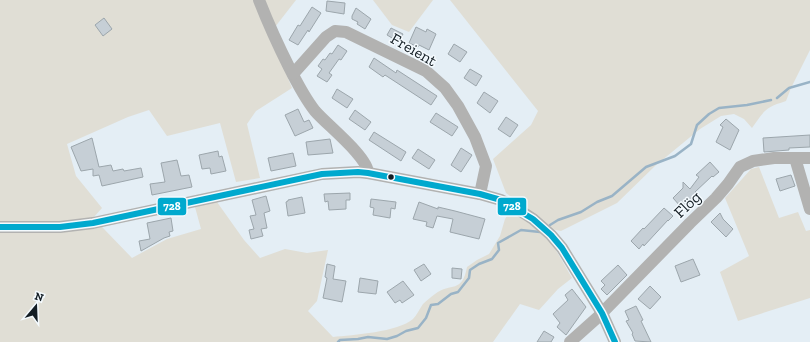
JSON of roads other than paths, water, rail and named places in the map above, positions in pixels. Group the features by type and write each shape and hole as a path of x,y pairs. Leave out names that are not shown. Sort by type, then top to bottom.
{"street":[{"path":"259,0 270,28 301,92 316,112 354,150 368,168 368,173"},
{"name":"Freient","path":"293,74 326,37 336,31 346,32 426,71 445,88 458,106 475,137 486,166 480,194"},
{"name":"Flög","path":"570,342 602,313 716,198 740,167 760,160 774,158 810,158"},
{"path":"795,158 810,208"},
{"path":"0,227 60,227 93,223 322,174 358,172 368,173 480,194 501,200 533,219 551,235 562,248 602,313 615,342"}],"waterway":[{"path":"777,98 789,88 810,82"},
{"path":"550,225 558,220 581,212 597,202 612,196 646,167 675,156 691,144 697,125 709,114 719,108 747,105 771,100"},
{"path":"338,342 340,340 368,337 387,339 418,328 426,318 431,305 438,304 451,294 458,292 469,278 470,270 479,264 492,259 499,250 498,243 521,230 540,232"}]}
